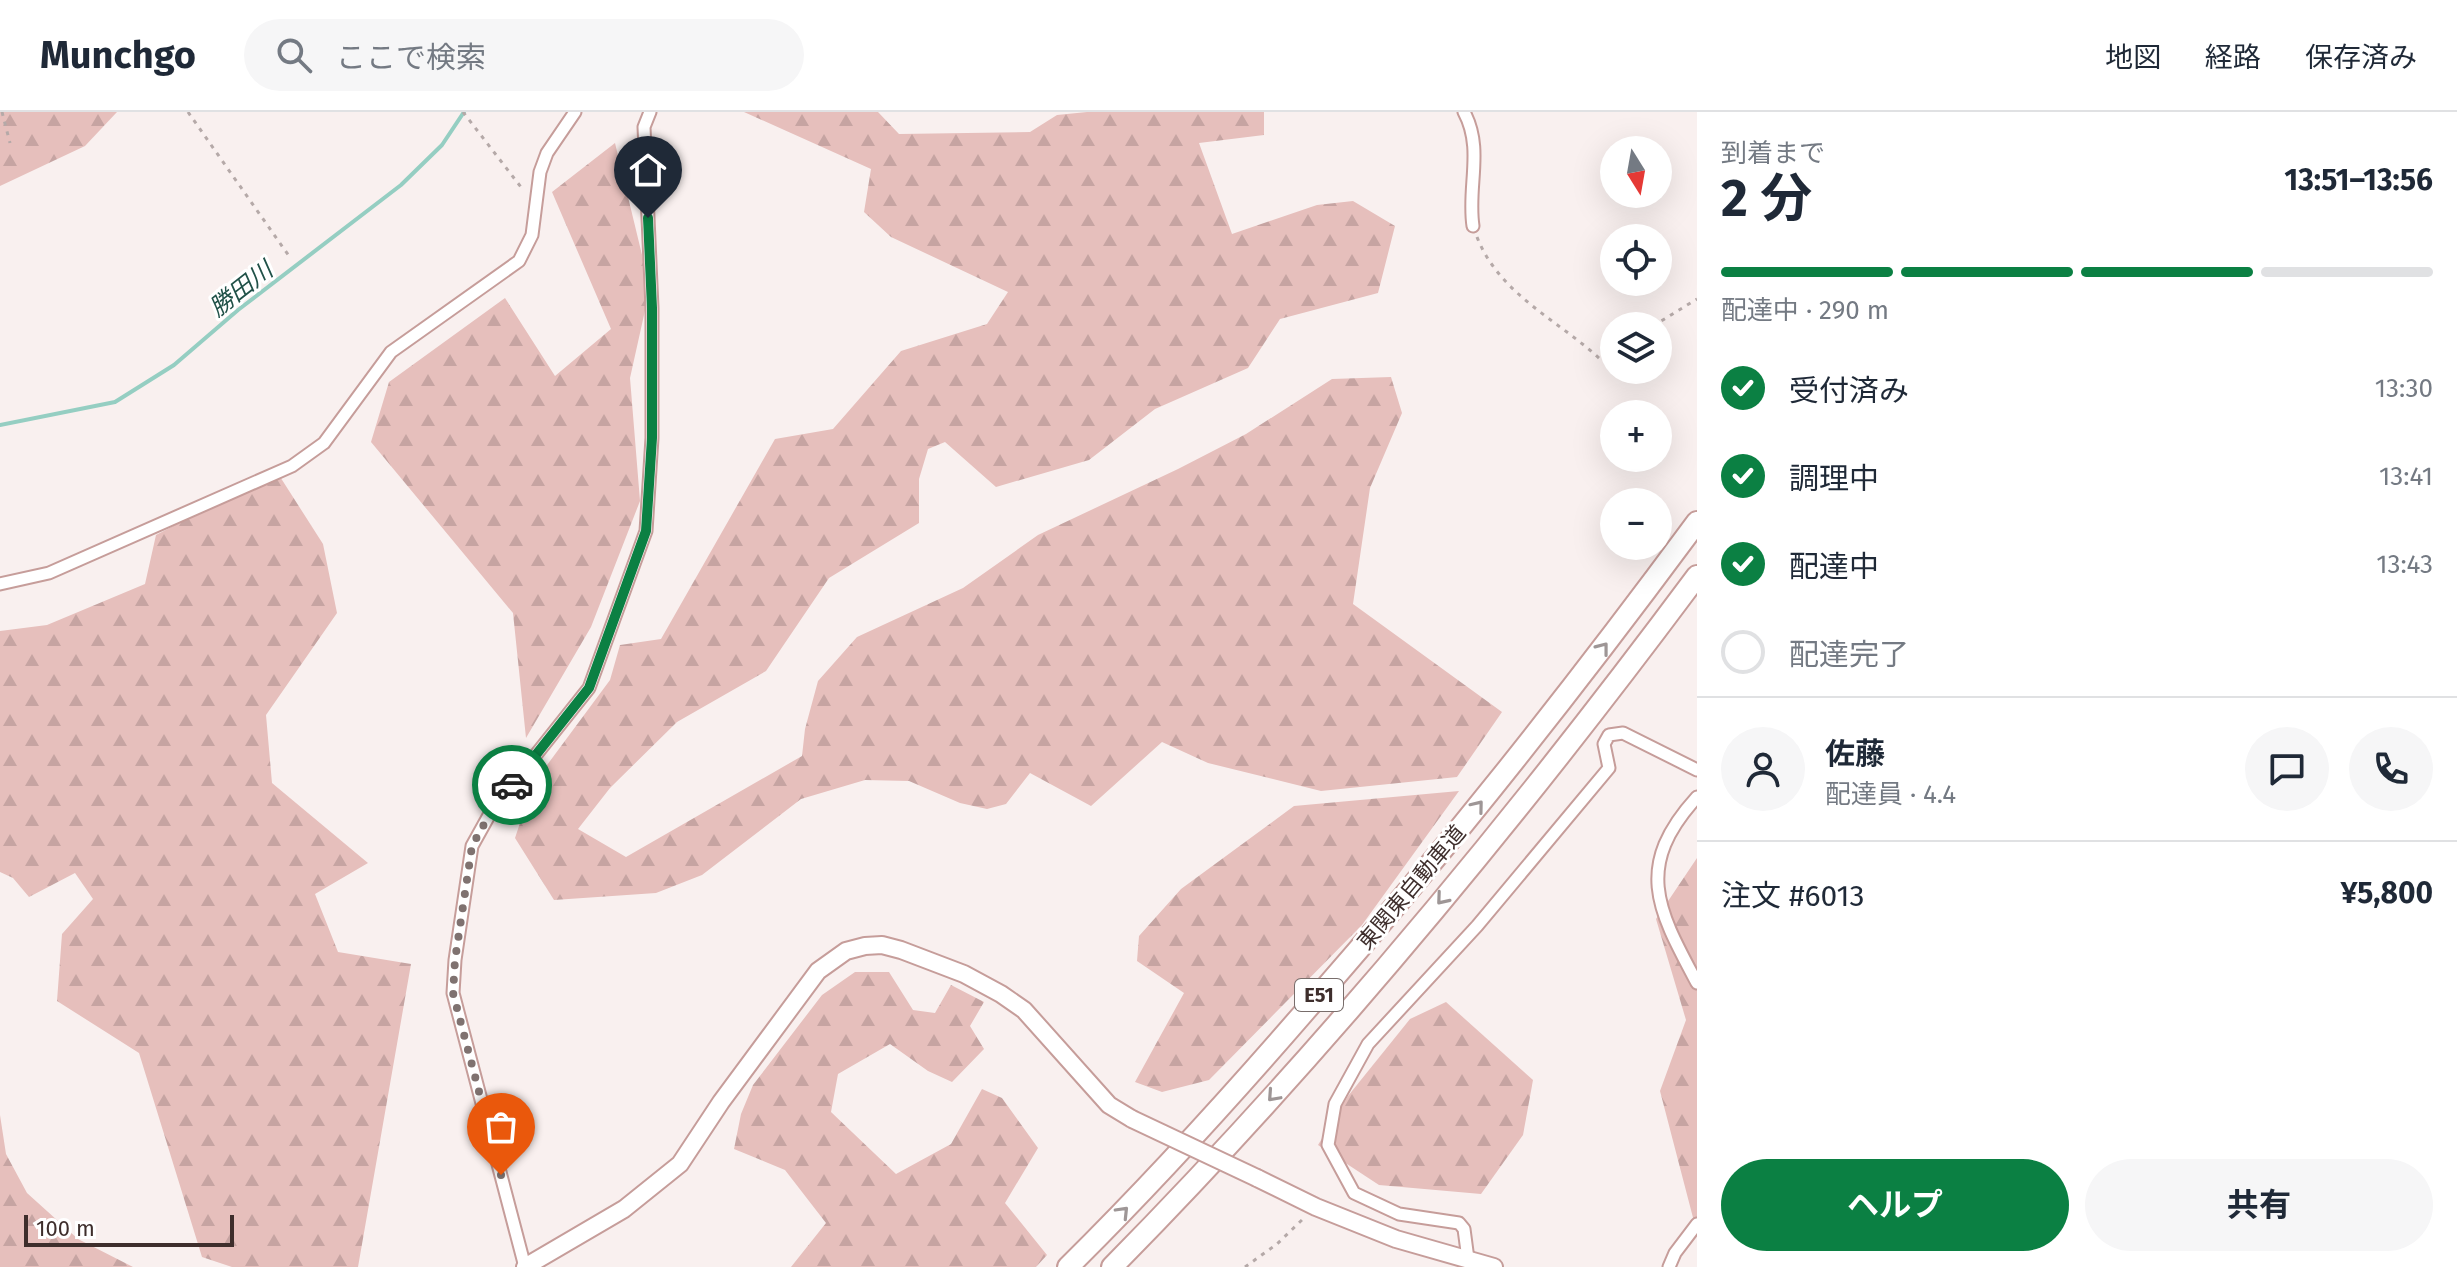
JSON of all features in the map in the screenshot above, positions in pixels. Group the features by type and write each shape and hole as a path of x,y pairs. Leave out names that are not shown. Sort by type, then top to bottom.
{"highway":[{"name":"東関東自動車道","path":"1068,1267 1170,1163 1268,1054 1446,845 1555,709 1697,522"},
{"name":"東関東自動車道","path":"1112,1267 1193,1185 1273,1097 1471,865 1581,730 1697,576"}],"street":[{"path":"0,584 49,573 292,466 310,455 324,443 391,352 519,261 532,235 540,172 547,153 575,112"},
{"path":"650,112 644,127 652,308 652,438 646,531 589,688 492,810 472,846 455,960 453,993 525,1267 624,1209 680,1164 721,1102 818,971 846,951 882,945 964,974 1024,1010 1109,1105 1132,1119 1316,1207 1396,1239 1494,1267"},
{"path":"1464,112 1471,126 1475,147 1471,208 1473,226"},
{"path":"1468,1259 1464,1229 1459,1223 1399,1214 1354,1193 1328,1145 1335,1104 1368,1044 1477,926 1609,768 1604,744 1609,735 1623,733 1697,770"},
{"path":"1697,797 1661,851 1656,871 1658,901 1697,983"},
{"path":"1669,1267 1675,1253 1697,1224"}],"path":[{"path":"2,112 10,143"},
{"path":"188,112 289,256"},
{"path":"463,112 535,205"},
{"path":"1473,226 1482,249 1511,287 1600,359"},
{"path":"1672,314 1697,299"},
{"path":"1245,1267 1277,1244 1316,1207"}],"green space":[{"path":"0,112 117,112 85,146 0,186"},
{"path":"744,112 878,112 899,134 1030,132 1057,115 1087,112 1264,112 1264,135 1199,143 1232,234 1317,205 1353,201 1395,226 1378,293 1280,319 1248,368 1155,409 1089,460 996,487 945,442 928,449 919,479 919,523 829,578 766,671 677,722 610,788 578,829 626,857 802,756 805,729 818,681 857,637 963,588 1038,535 1246,434 1332,379 1391,377 1402,413 1370,488 1353,604 1502,712 1457,777 1321,791 1208,763 1162,742 1091,806 1030,773 1006,804 987,809 960,803 909,781 865,780 801,799 702,875 656,893 554,900 515,838 533,784 610,680 620,645 661,639 775,439 833,429 901,351 987,324 1008,292 891,237 864,212 871,169"},
{"path":"615,143 650,288 630,378 640,501 591,627 526,738 513,613 371,442 389,382 505,298 555,376 611,329 552,192"},
{"path":"277,472 323,544 337,613 266,715 272,783 368,863 315,894 338,952 411,964 358,1267 232,1267 202,1257 139,1053 57,1001 62,934 93,899 75,873 29,897 13,878 0,872 0,631 47,625 145,584 156,535"},
{"path":"1459,791 1362,925 1209,1080 1162,1092 1135,1082 1184,993 1137,961 1139,936 1181,889 1294,806"},
{"path":"1697,858 1697,1233 1660,1091 1686,1020 1656,919"},
{"path":"855,972 889,972 913,1010 935,1013 951,985 984,1002 970,1026 984,1049 952,1082 928,1071 890,1044 838,1074 831,1112 896,1174 951,1144 982,1089 1002,1098 1038,1148 1005,1203 1047,1255 1036,1267 791,1267 826,1223 785,1170 734,1149 741,1114 753,1085 822,995"},
{"path":"1446,1002 1533,1080 1523,1135 1481,1194 1379,1185 1318,1145 1348,1096 1410,1019"},
{"path":"0,1115 6,1154 27,1193 78,1239 133,1267 0,1267"}],"waterway":[{"name":"勝田川","path":"0,425 115,402 174,365 238,310 401,185 442,145 464,112"}],"way so far":[{"path":"501,1175 453,993 472,846 492,810 512,785"}],"route":[{"path":"512,785 589,688 646,531 652,438 648,218"}]}
